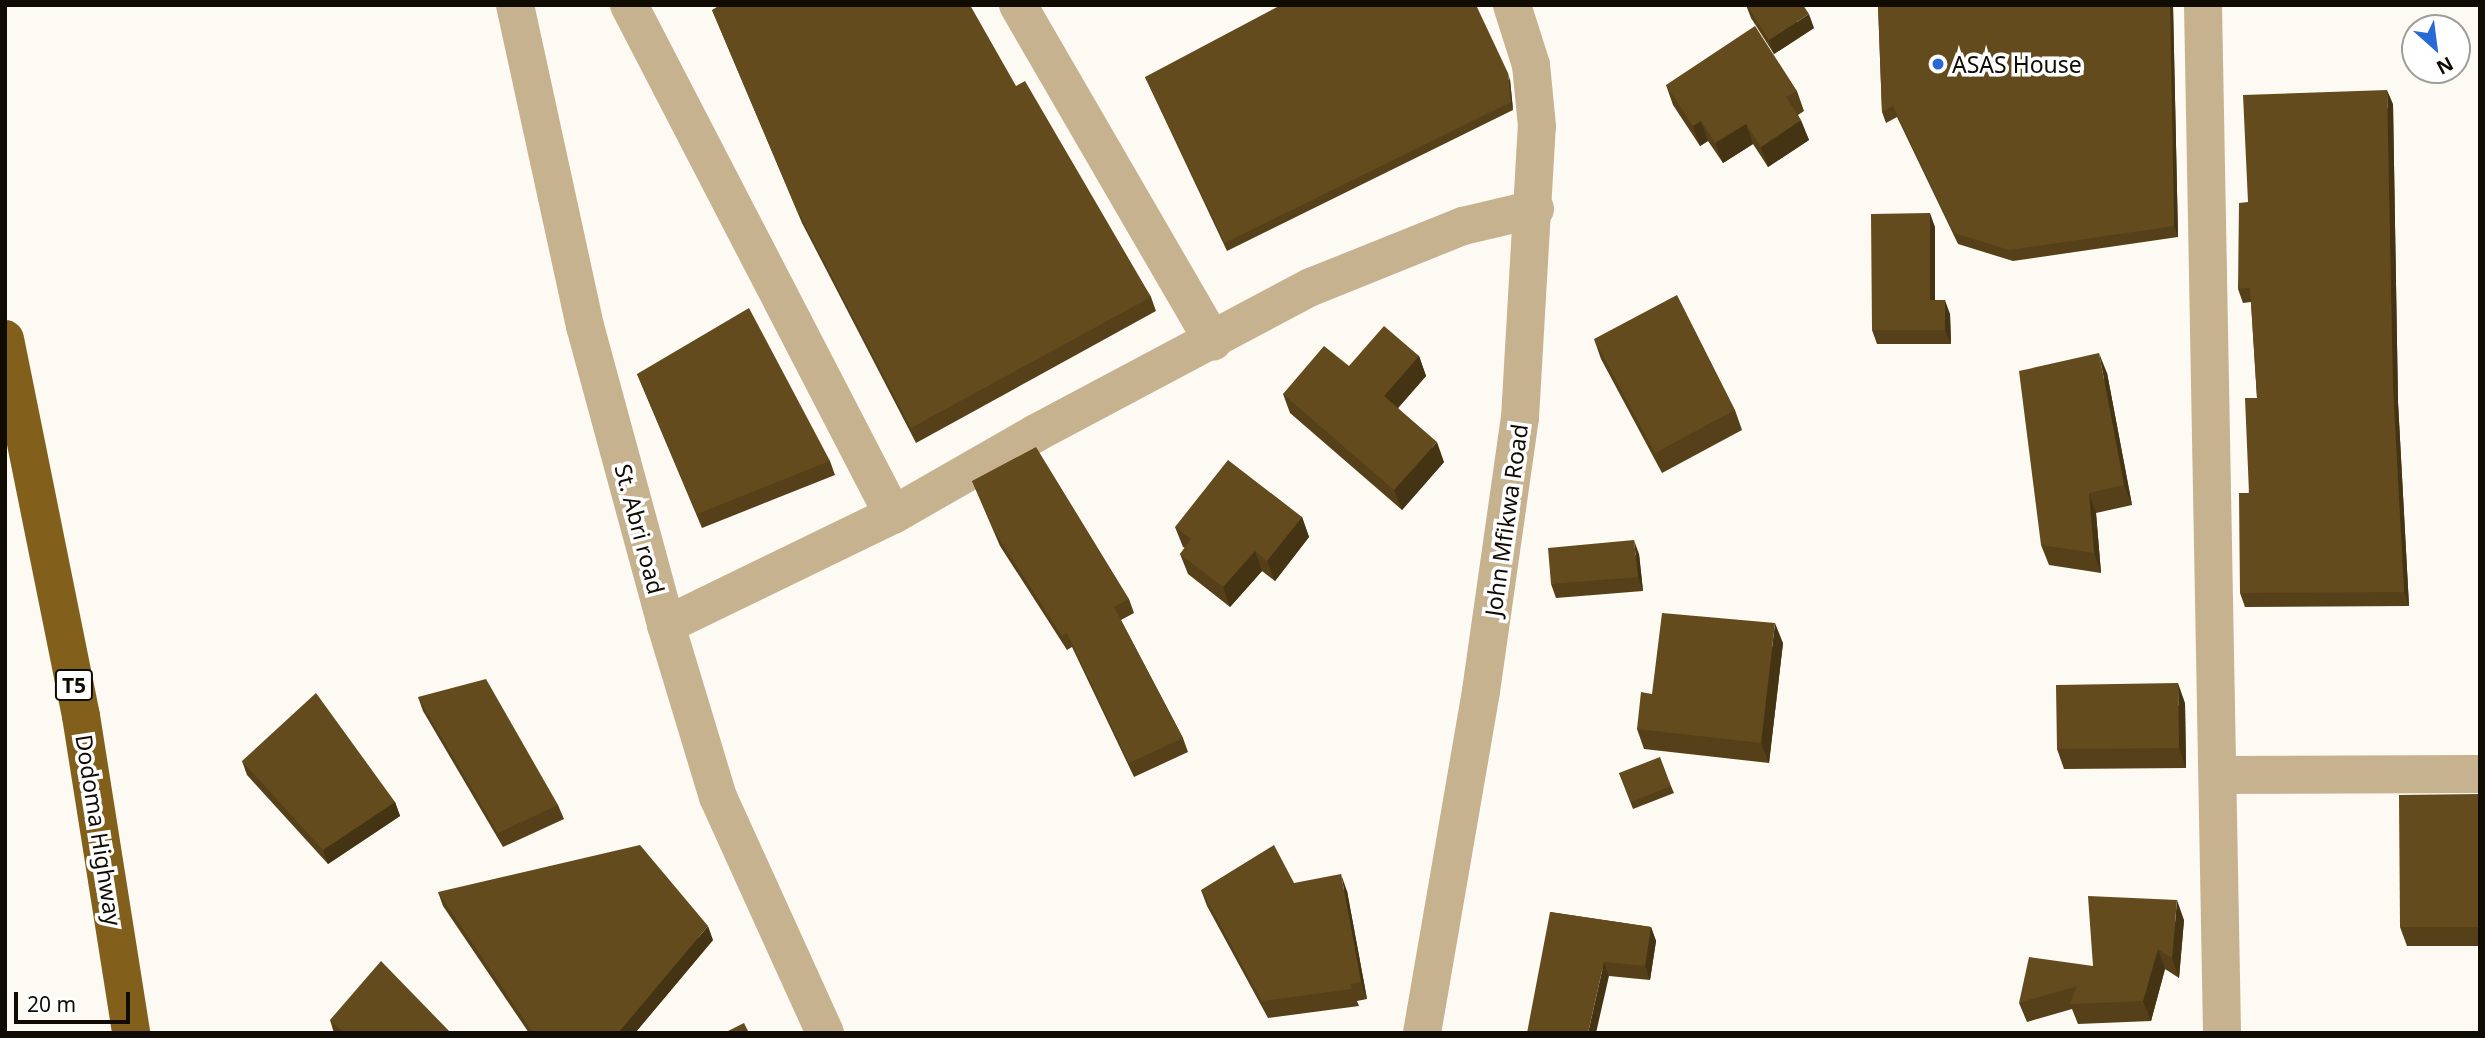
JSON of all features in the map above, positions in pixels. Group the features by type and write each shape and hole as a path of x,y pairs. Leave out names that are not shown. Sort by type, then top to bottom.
{"highway":[{"name":"Dodoma Highway","path":"5,339 80,716 131,1033"}],"street":[{"name":"St. Abri road","path":"514,5 585,326 666,625 718,797 825,1033"},
{"path":"629,5 893,515"},
{"path":"1018,5 1213,342"},
{"name":"John Mfikwa Road","path":"1422,1033 1481,691 1520,418 1535,209 1537,126 1531,65 1513,5"},
{"path":"2203,5 2222,1033"},
{"path":"666,625 893,515 1036,433 1213,342 1311,287 1463,226 1535,209"},
{"path":"2219,775 2480,774"}],"building":[{"path":"720,5 970,5 1016,86 1025,81 1151,297 911,428 796,208 712,10"},
{"path":"1281,5 1476,5 1508,73 1511,102 1225,243 1145,77"},
{"path":"1747,5 1803,5 1809,14 1769,40"},
{"path":"1878,5 2170,5 2174,226 2009,250 1954,233 1893,106 1882,112"},
{"path":"1755,26 1797,91 1786,97 1801,120 1761,147 1746,124 1715,143 1701,121 1693,126 1666,85"},
{"path":"2387,90 2393,388 2404,592 2240,593 2239,493 2249,493 2245,398 2257,398 2250,288 2238,289 2239,203 2248,202 2243,95"},
{"path":"1930,213 1930,300 1945,300 1945,330 1872,330 1871,214"},
{"path":"1677,295 1735,410 1655,453 1594,339"},
{"path":"749,308 830,461 697,514 637,374"},
{"path":"1384,326 1419,356 1384,396 1437,442 1394,490 1283,394 1324,346 1349,366"},
{"path":"2099,353 2124,485 2089,493 2094,553 2041,545 2019,371"},
{"path":"1036,447 1129,599 1114,607 1183,738 1129,763 1067,633 1062,636 995,532 972,481"},
{"path":"1228,460 1302,517 1267,561 1255,551 1223,587 1180,554 1191,539 1175,527"},
{"path":"1634,540 1638,577 1551,584 1548,548"},
{"path":"1662,613 1775,623 1761,743 1637,729 1641,692 1652,694"},
{"path":"486,679 558,805 498,833 418,697"},
{"path":"2178,683 2179,748 2057,749 2056,685"},
{"path":"316,693 395,802 323,850 242,761"},
{"path":"1660,757 1671,786 1631,802 1619,773"},
{"path":"2480,794 2480,927 2400,927 2399,795"},
{"path":"640,845 708,926 618,1033 533,1033 438,892"},
{"path":"1274,845 1294,883 1341,874 1361,982 1350,984 1352,989 1262,1001 1201,890"},
{"path":"2088,896 2177,900 2172,958 2158,949 2143,1001 2070,1004 2077,986 2019,1003 2029,957 2093,966"},
{"path":"1550,912 1651,927 1645,966 1604,962 1588,1033 1527,1033"},
{"path":"381,961 451,1033 344,1033 330,1020"},
{"path":"744,1023 749,1033 724,1033"}],"place":[{"name":"ASAS House","path":"1938,64"}]}
